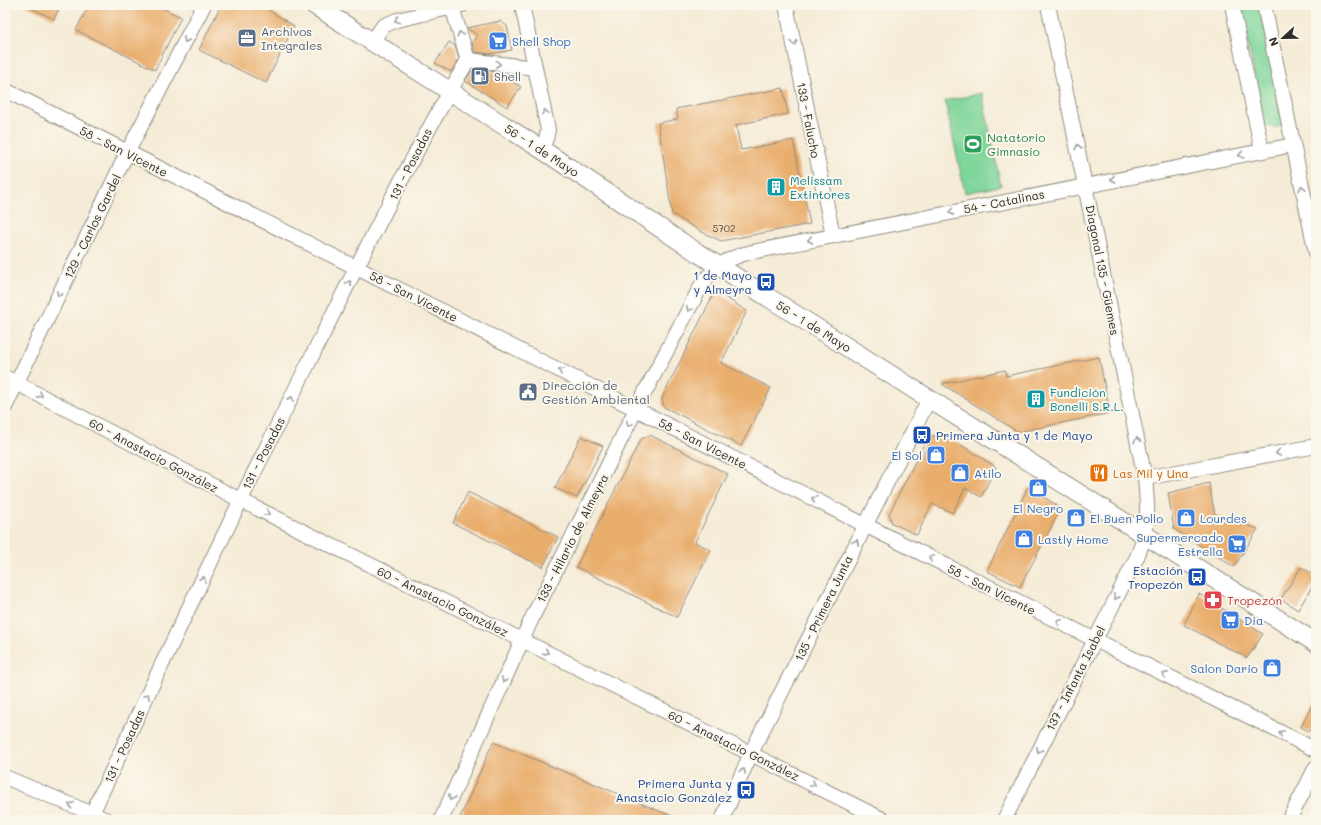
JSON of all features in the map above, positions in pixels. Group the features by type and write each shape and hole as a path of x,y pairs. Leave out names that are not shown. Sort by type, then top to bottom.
{"main road":[{"name":"56 - 1 de Mayo","path":"314,5 541,149 718,266 1316,643"}],"street":[{"name":"129 - Carlos Gardel","path":"5,407 11,380 204,5"},
{"path":"522,5 548,130 546,139 541,149"},
{"name":"133 - Falucho","path":"786,5 833,236"},
{"name":"Diagonal 135 - Güemes","path":"1048,5 1145,478 1148,506 1146,536"},
{"path":"1232,5 1262,151"},
{"path":"1264,5 1316,253"},
{"path":"372,42 383,26 397,20 457,6 468,60 535,68"},
{"name":"131 - Posadas","path":"90,817 240,500 356,267 441,105 468,60"},
{"name":"58 - San Vicente","path":"5,90 865,525 1316,750"},
{"name":"54 - Catalinas","path":"718,266 739,255 1293,145"},
{"name":"133 - Hilario de Almeyra","path":"441,820 522,640 636,409 700,286 709,274 718,266"},
{"name":"60 - Anastacio González","path":"11,380 240,500 884,820"},
{"name":"135 - Primera Junta","path":"722,820 751,753 929,399"},
{"path":"1145,478 1316,446"},
{"name":"137 - Infanta Isabel","path":"1004,820 1146,536"},
{"path":"1290,820 1316,767"},
{"path":"5,777 90,817 107,820"}],"green space":[{"path":"1240,5 1260,5 1284,123 1276,128 1265,126"},
{"name":"Natatorio Gimnasio","path":"982,93 1001,186 965,193 945,101"}],"building":[{"path":"25,5 61,5 54,19"},
{"path":"89,5 156,5 181,17 155,70 76,30"},
{"name":"Archivos Integrales","path":"221,5 261,5 294,26 266,83 199,50"},
{"name":"Shell Shop","path":"500,21 507,26 512,50 490,54 475,52 472,43 477,35 467,28"},
{"path":"449,42 455,46 459,59 451,72 435,63"},
{"path":"473,69 497,72 521,87 507,107 465,81"},
{"path":"783,88 788,114 736,125 741,150 793,140 810,224 721,241 700,231 672,214 658,123 678,119 676,109"},
{"path":"715,291 747,311 721,363 771,388 741,446 664,407 662,398"},
{"name":"Fundición Bonelli S.R.L.","path":"1099,357 1110,413 1018,432 942,384 1005,370 1006,376"},
{"path":"942,433 996,467 981,497 965,488 953,513 932,504 917,535 892,523 889,514 927,438"},
{"path":"650,435 728,474 695,542 711,550 677,617 576,567 641,439"},
{"path":"581,436 603,446 577,498 555,488"},
{"path":"1209,483 1215,515 1258,529 1234,567 1174,529 1168,493"},
{"name":"Lastly Home","path":"1028,487 1061,508 1020,587 987,571"},
{"path":"468,492 558,537 543,567 453,523"},
{"path":"1301,567 1316,576 1316,580 1298,610 1281,599"},
{"path":"1199,594 1263,634 1247,658 1184,625"},
{"path":"1316,697 1316,728 1308,731 1301,727"},
{"path":"493,742 681,820 459,820"}],"place":[{"name":"Archivos Integrales","path":"247,38"},
{"name":"Shell Shop","path":"498,41"},
{"name":"Shell","path":"480,76"},
{"name":"Natatorio Gimnasio","path":"973,144"},
{"name":"Melissam Extintores","path":"776,187"},
{"name":"1 de Mayo y Almeyra","path":"766,282"},
{"name":"Dirección de Gestión Ambiental","path":"528,392"},
{"name":"Fundición Bonelli S.R.L.","path":"1036,399"},
{"name":"Primera Junta y 1 de Mayo","path":"922,435"},
{"name":"El Sol","path":"936,455"},
{"name":"Atilo","path":"960,473"},
{"name":"Las Mil y Una","path":"1099,473"},
{"name":"El Negro","path":"1038,488"},
{"name":"El Buen Pollo","path":"1076,518"},
{"name":"Lourdes","path":"1186,518"},
{"name":"Lastly Home","path":"1024,539"},
{"name":"Supermercado Estrella","path":"1237,544"},
{"name":"Estación Tropezón","path":"1197,577"},
{"name":"Tropezón","path":"1213,600"},
{"name":"Dia","path":"1230,620"},
{"name":"Salon Dario","path":"1272,668"},
{"name":"Primera Junta y Anastacio González","path":"746,790"}]}
